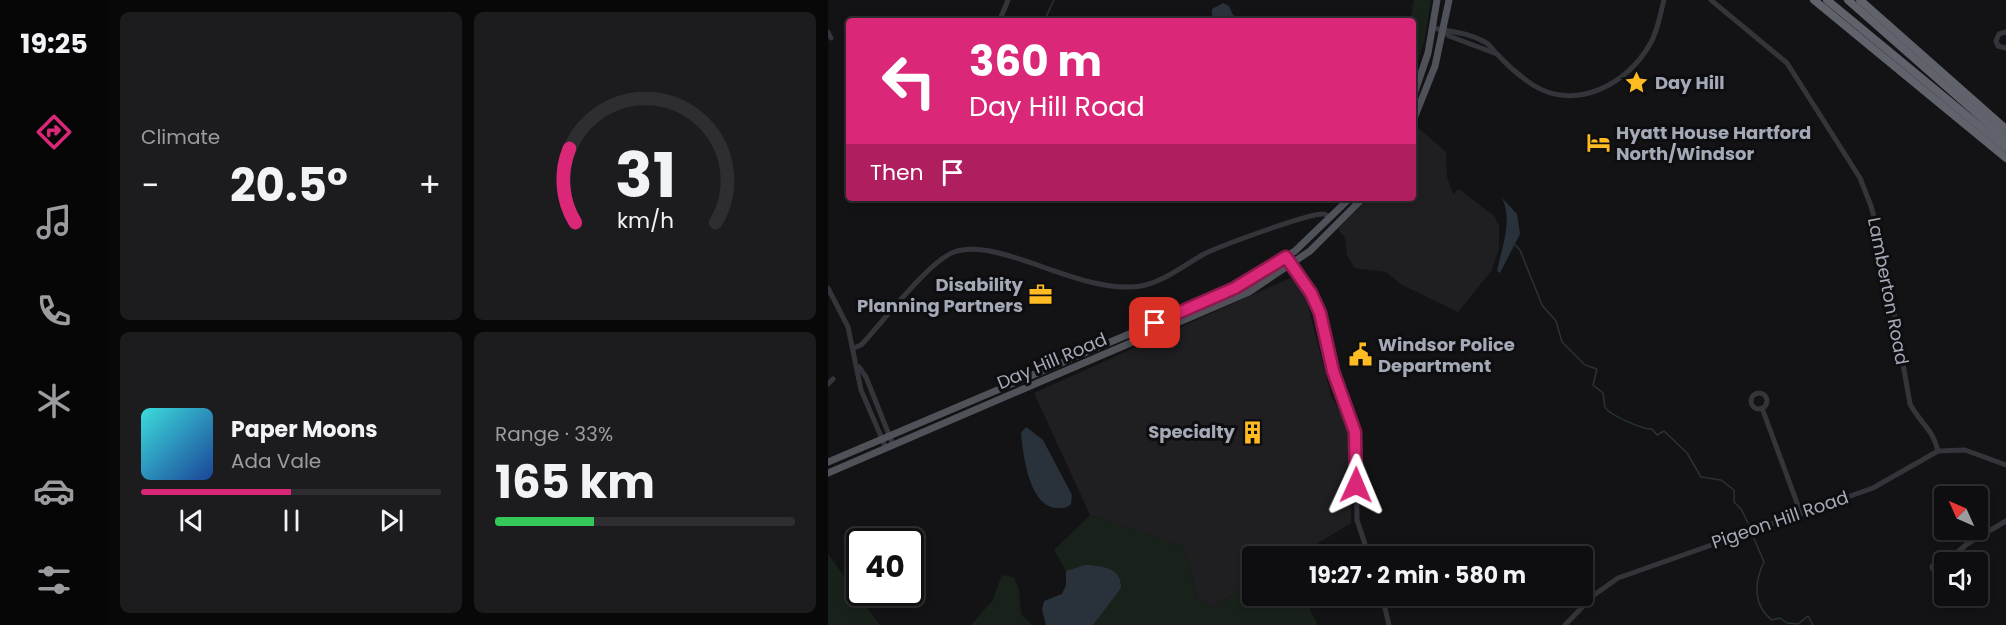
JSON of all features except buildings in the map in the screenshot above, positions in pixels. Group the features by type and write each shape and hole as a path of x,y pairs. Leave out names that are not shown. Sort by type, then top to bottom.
{"highway":[{"path":"1814,0 2006,158"},
{"path":"1829,0 2006,148"},
{"path":"1840,0 1885,33"},
{"path":"1848,0 2006,139"},
{"path":"1860,0 2006,129"}],"main road":[{"path":"1416,86 1433,27 1437,0"},
{"path":"1416,114 1431,78 1444,31 1449,0"},
{"name":"Day Hill Road","path":"828,462 1229,291 1286,257 1333,217 1347,201"},
{"name":"Day Hill Road","path":"828,473 1222,305 1292,265 1334,230 1360,201"},
{"path":"1112,341 1115,351"},
{"path":"1035,375 1039,383"}],"street":[{"path":"1001,17 1008,0"},
{"path":"1433,27 1444,31 1452,29 1481,40 1540,88 1564,96 1588,94 1613,82 1644,53 1654,36 1664,0"},
{"name":"Lamberton Road","path":"1711,0 1786,63 1860,178 1878,227 1910,404 1915,414 1933,433 1938,451"},
{"path":"828,32 831,38"},
{"path":"2006,32 1999,34 1996,38 1998,46 2006,48"},
{"path":"854,348 861,345 932,268 946,256 960,250 976,249 997,253 1096,285 1133,287 1149,285 1212,250 1245,238 1315,215 1333,217"},
{"path":"1286,257 1320,313 1333,371 1353,422 1356,443 1357,520 1366,546"},
{"path":"828,288 842,313 854,348 858,380 865,401 881,440 889,447"},
{"path":"858,366 866,377 889,436 889,447"},
{"path":"828,384 833,379"},
{"path":"1762,408 1800,512"},
{"name":"Pigeon Hill Road","path":"1565,625 1594,595 1618,578 1873,488 1938,451 1965,450 2006,465"},
{"path":"1958,552 2006,521"},
{"path":"1384,606 1389,625"}],"shaded area":[{"path":"1414,0 1431,0 1424,43 1416,66 1416,18 1411,18 1413,7 1409,6 1413,5"},
{"path":"1223,3 1229,6 1233,15 1240,18 1212,18 1212,9"},
{"path":"1416,126 1446,152 1447,177 1453,194 1459,189 1494,216 1499,225 1499,248 1492,270 1458,312 1402,285 1386,272 1354,268 1347,255 1345,238 1338,229 1365,201 1416,201"},
{"path":"1502,198 1517,214 1520,234 1500,273 1497,271 1507,224"},
{"path":"1290,278 1304,290 1331,395 1350,430 1351,523 1313,546 1242,546 1242,589 1213,607 1197,598 1184,547 1090,515 1034,393"},
{"path":"1026,427 1043,440 1072,495 1071,504 1064,508 1048,506 1034,490 1029,479 1022,443 1021,433"},
{"path":"1090,515 1184,547 1197,598 1213,607 1242,589 1242,606 1308,606 1318,625 1093,625 1122,584 1118,575 1097,565 1066,571 1054,550"},
{"path":"828,554 846,579 846,606 866,606 880,625 828,625"},
{"path":"1085,565 1104,567 1114,572 1121,581 1121,588 1093,625 1046,625 1042,610 1044,601 1062,594 1066,585 1066,571"},
{"path":"1002,575 1014,577 1019,590 1021,614 1032,625 971,625 992,601"}],"waterway":[{"path":"1045,18 1054,0"},
{"path":"1515,245 1520,250 1542,305 1556,321 1562,342 1585,365 1597,369 1593,385 1603,393 1605,407 1627,421 1652,429 1657,435 1664,431 1687,453 1701,477 1721,480 1734,490 1734,502 1741,509 1749,525"},
{"path":"1753,536 1764,562 1757,585 1761,608 1772,620 1780,618 1787,623 1798,624 1808,616 1813,625"}],"place":[{"name":"Day Hill","path":"1637,83"},
{"name":"Hyatt House Hartford North/Windsor","path":"1598,143"},
{"name":"Disability Planning Partners","path":"1041,295"},
{"name":"Windsor Police Department","path":"1360,355"},
{"name":"Specialty","path":"1253,432"}],"route":[{"path":"1155,323 1257,277 1286,257 1311,293 1320,313 1336,383 1353,422 1356,443 1356,485"}]}
